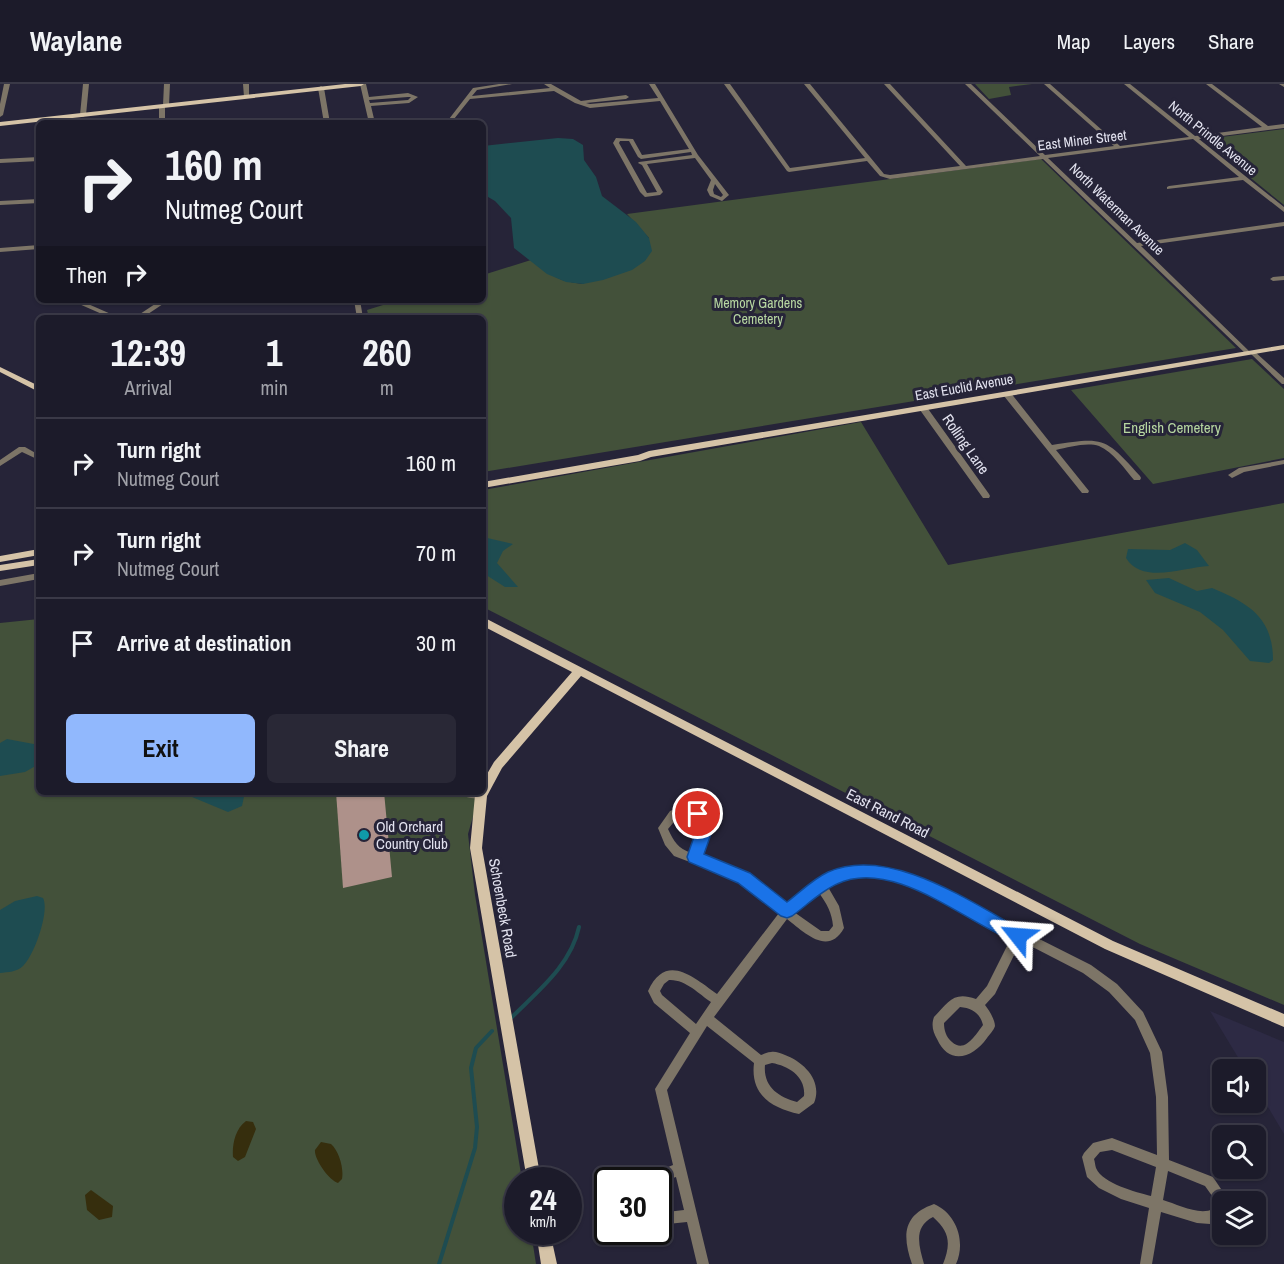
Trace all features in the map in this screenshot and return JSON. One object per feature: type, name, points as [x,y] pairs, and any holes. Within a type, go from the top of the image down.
[{"type":"main road","points":[[37,120],[362,84]]},
{"type":"main road","points":[[0,124],[36,120]]},
{"type":"main road","name":"East Euclid Avenue","points":[[486,484],[640,458],[650,454],[1284,347]]},
{"type":"main road","points":[[0,369],[36,387]]},
{"type":"main road","name":"East Euclid Avenue","points":[[486,478],[641,452],[650,454]]},
{"type":"main road","points":[[0,559],[36,553]]},
{"type":"main road","points":[[0,568],[36,562]]},
{"type":"main road","name":"East Rand Road","points":[[486,623],[1100,940],[1284,1021]]},
{"type":"main road","name":"Schoenbeck Road","points":[[486,786],[498,765],[578,672]]},
{"type":"main road","name":"Schoenbeck Road","points":[[481,795],[476,848],[532,1167]]},
{"type":"main road","points":[[545,1245],[549,1264]]},
{"type":"street","points":[[0,115],[7,84]]},
{"type":"street","points":[[83,115],[86,84]]},
{"type":"street","points":[[162,120],[167,84]]},
{"type":"street","points":[[246,84],[247,97]]},
{"type":"street","points":[[362,84],[371,120]]},
{"type":"street","points":[[451,120],[475,89],[509,84]]},
{"type":"street","points":[[547,84],[578,102],[596,107],[660,96]]},
{"type":"street","points":[[652,84],[713,182]]},
{"type":"street","points":[[728,84],[789,170],[869,159]]},
{"type":"street","points":[[807,84],[869,159]]},
{"type":"street","points":[[887,84],[964,167]]},
{"type":"street","name":"North Waterman Avenue","points":[[968,84],[1250,353],[1284,382]]},
{"type":"street","points":[[1047,84],[1119,148]]},
{"type":"street","name":"North Prindle Avenue","points":[[1127,84],[1284,210]]},
{"type":"street","points":[[1209,84],[1268,129]]},
{"type":"street","points":[[323,87],[327,120]]},
{"type":"street","points":[[467,98],[555,89]]},
{"type":"street","points":[[408,95],[415,97],[409,100],[367,102],[408,95]]},
{"type":"street","points":[[425,120],[442,118],[447,120]]},
{"type":"street","name":"East Miner Street","points":[[869,159],[882,175],[891,177],[1284,126]]},
{"type":"street","points":[[622,138],[631,140],[660,192],[658,194],[645,195],[628,162],[616,143],[622,138]]},
{"type":"street","points":[[643,160],[692,150]]},
{"type":"street","points":[[628,162],[696,156]]},
{"type":"street","points":[[0,161],[36,159]]},
{"type":"street","points":[[1169,188],[1243,178]]},
{"type":"street","points":[[0,203],[36,201]]},
{"type":"street","points":[[1137,245],[1284,224]]},
{"type":"street","points":[[0,250],[36,247]]},
{"type":"street","points":[[1274,279],[1284,278]]},
{"type":"street","points":[[80,303],[110,315]]},
{"type":"street","points":[[142,315],[161,303]]},
{"type":"street","points":[[1007,393],[1085,491]]},
{"type":"street","name":"Rolling Lane","points":[[923,408],[986,496]]},
{"type":"street","points":[[1051,448],[1092,441],[1104,443],[1137,478]]},
{"type":"street","points":[[0,464],[22,449],[36,456]]},
{"type":"street","points":[[1232,475],[1242,470],[1284,462]]},
{"type":"street","points":[[0,583],[36,577]]},
{"type":"street","points":[[695,857],[704,831],[698,814],[685,809],[674,814],[663,828],[669,842],[678,853],[695,857],[744,878],[819,936],[831,936],[839,928],[837,913],[832,900],[820,886]]},
{"type":"street","points":[[703,1264],[661,1089],[718,1001],[787,911],[831,878],[858,871],[892,874],[928,888],[1018,936],[1087,969],[1113,988],[1139,1016],[1156,1052],[1162,1097],[1162,1164],[1146,1264]]},
{"type":"street","points":[[978,1005],[991,990],[1018,936]]},
{"type":"street","points":[[697,1032],[657,999],[654,991],[659,980],[666,974],[677,974],[718,1001]]},
{"type":"street","points":[[958,1000],[978,1005],[987,1017],[988,1026],[973,1047],[964,1051],[952,1050],[943,1043],[937,1031],[938,1021],[958,1000]]},
{"type":"street","points":[[706,1018],[760,1061]]},
{"type":"street","points":[[772,1057],[784,1058],[807,1076],[813,1088],[810,1099],[799,1108],[784,1106],[760,1086],[757,1075],[760,1061],[772,1057]]},
{"type":"street","points":[[1112,1144],[1209,1181],[1221,1198],[1219,1213],[1210,1218],[1197,1217],[1156,1203],[1121,1193],[1103,1184],[1091,1173],[1088,1157],[1097,1147],[1112,1144]]},
{"type":"street","points":[[672,1172],[680,1169]]},
{"type":"street","points":[[918,1264],[912,1236],[915,1221],[923,1213],[934,1210],[945,1217],[954,1236],[955,1256],[949,1264]]},
{"type":"street","points":[[672,1217],[691,1215]]},
{"type":"shaded area","points":[[558,138],[573,139],[583,145],[584,160],[596,177],[602,196],[636,222],[649,238],[652,251],[645,261],[632,270],[603,280],[583,284],[566,282],[547,274],[514,248],[511,218],[495,201],[486,196],[486,146]]},
{"type":"shaded area","points":[[486,538],[513,544],[503,551],[497,563],[518,587],[505,587],[486,575]]},
{"type":"shaded area","points":[[1185,543],[1197,550],[1209,566],[1153,573],[1133,566],[1126,558],[1128,549],[1170,550]]},
{"type":"shaded area","points":[[1169,578],[1197,591],[1212,588],[1247,606],[1263,622],[1269,633],[1273,660],[1269,663],[1250,661],[1223,630],[1200,612],[1155,593],[1146,580]]},
{"type":"shaded area","points":[[7,739],[36,744],[36,766],[25,772],[0,776],[0,743]]},
{"type":"shaded area","points":[[187,795],[244,795],[242,806],[228,812]]},
{"type":"shaded area","points":[[37,896],[43,898],[45,904],[43,923],[32,953],[21,968],[0,973],[0,910],[15,901]]},
{"type":"shaded area","points":[[1210,1011],[1284,1042],[1284,1134],[1266,1104],[1266,1059],[1239,1059]]},
{"type":"green space","points":[[975,84],[1032,84],[1009,87],[1011,95],[989,99]]},
{"type":"green space","points":[[1284,129],[1284,205],[1204,140],[1206,139]]},
{"type":"green space","name":"Memory Gardens Cemetery","points":[[1041,159],[1236,348],[486,472],[486,315],[368,315],[367,310],[389,303],[486,303],[486,274],[531,260],[559,279],[583,284],[649,238],[627,214]]},
{"type":"green space","name":"English Cemetery","points":[[1252,359],[1284,389],[1284,458],[1153,484],[1071,390]]},
{"type":"green space","points":[[861,422],[948,565],[1284,503],[1284,1005],[1140,944],[486,609],[486,489]]},
{"type":"green space","name":"Old Orchard Country Club","points":[[36,619],[36,795],[479,795],[468,834],[475,895],[520,1167],[504,1167],[504,1245],[533,1245],[536,1264],[0,1264],[0,623]]},
{"type":"sand","points":[[246,1121],[253,1122],[256,1129],[245,1157],[238,1161],[233,1157],[234,1142],[239,1128]]},
{"type":"sand","points":[[321,1142],[331,1144],[339,1155],[342,1179],[338,1183],[319,1164],[315,1150]]},
{"type":"sand","points":[[91,1190],[113,1206],[112,1217],[99,1220],[87,1210],[85,1195]]},
{"type":"building","name":"Old Orchard Country Club","points":[[336,795],[384,795],[392,877],[343,888]]},
{"type":"waterway","points":[[512,1017],[543,987],[561,965],[575,941],[579,927]]},
{"type":"waterway","points":[[439,1264],[475,1148],[477,1127],[471,1068],[476,1048],[492,1031]]},
{"type":"place","name":"Old Orchard Country Club","points":[[364,835]]},
{"type":"route","points":[[698,814],[704,831],[695,857],[744,878],[787,911],[831,878],[858,871],[892,874],[928,888],[1018,936]]}]
